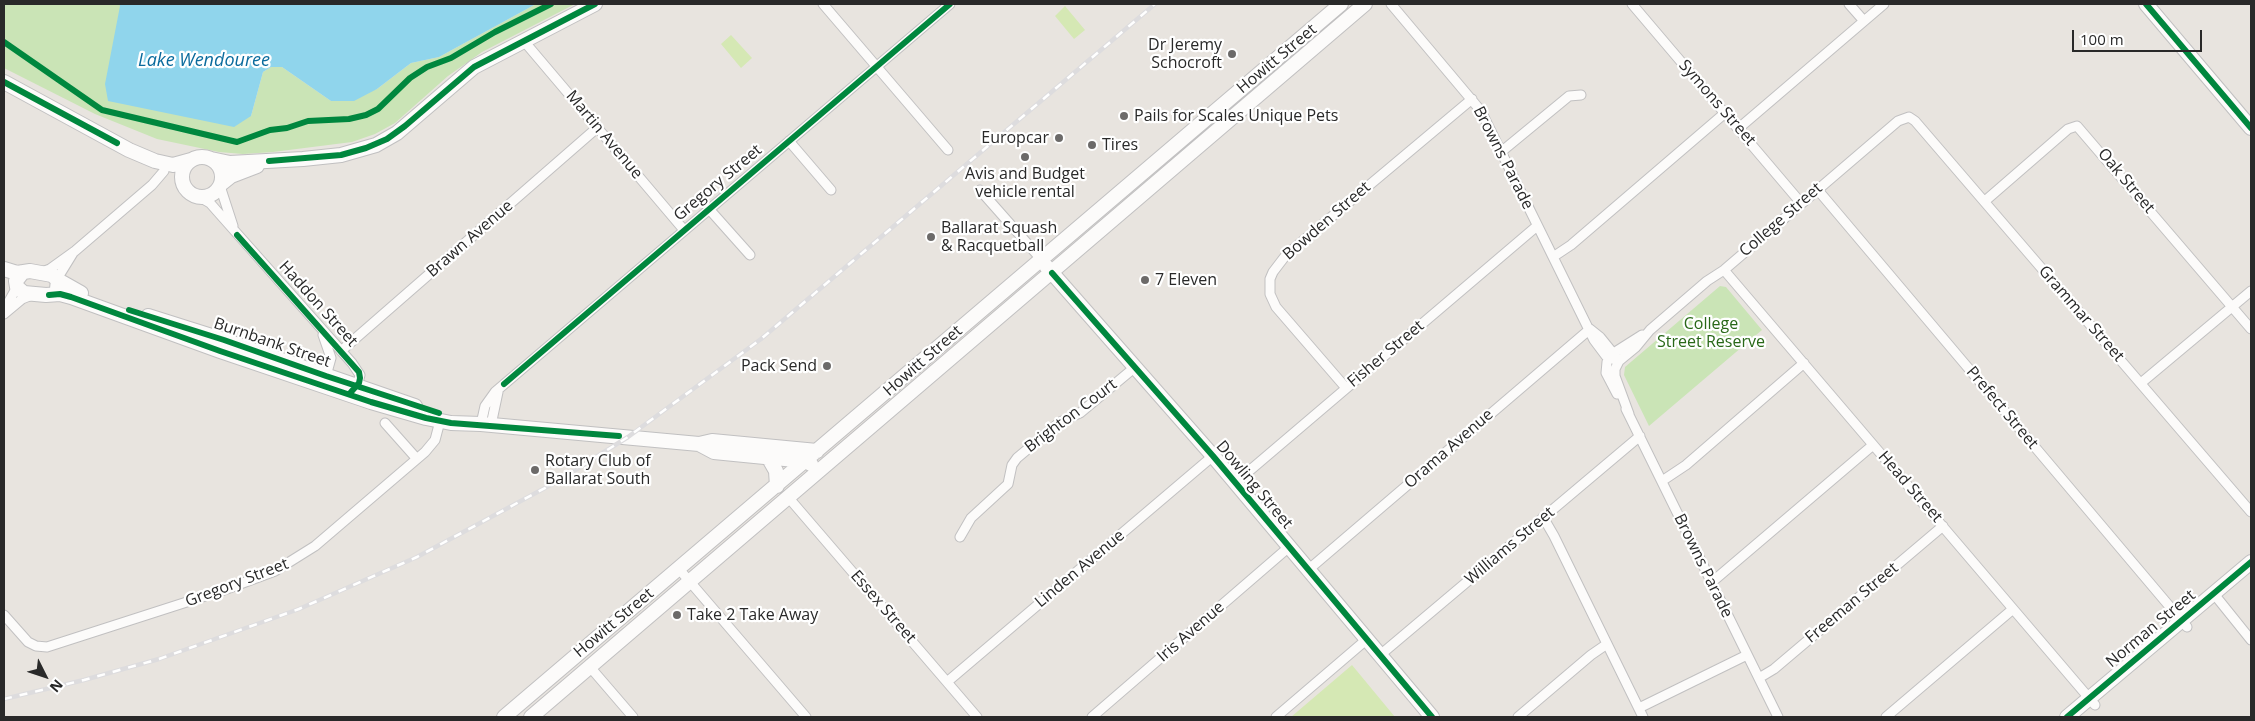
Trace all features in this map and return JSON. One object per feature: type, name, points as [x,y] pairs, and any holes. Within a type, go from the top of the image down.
[{"type":"main road","points":[[4,82],[130,150],[164,164],[180,164],[204,157],[230,164],[341,154],[376,145],[397,133],[474,67],[595,4]]},
{"type":"main road","name":"Howitt Street","points":[[817,451],[1341,4]]},
{"type":"main road","name":"Howitt Street","points":[[531,717],[1365,4]]},
{"type":"main road","points":[[2146,4],[2251,128]]},
{"type":"main road","points":[[130,150],[148,164],[173,175],[198,196],[210,195],[231,176],[269,161]]},
{"type":"main road","points":[[211,159],[219,167],[222,178],[220,185]]},
{"type":"main road","points":[[185,186],[183,172],[191,160]]},
{"type":"main road","name":"Dowling Street","points":[[1041,259],[1235,482],[1432,717]]},
{"type":"main road","points":[[4,269],[13,272],[40,272]]},
{"type":"main road","points":[[17,287],[17,277],[23,272]]},
{"type":"main road","name":"Burnbank Street","points":[[40,272],[52,275],[57,280],[93,298],[224,340],[324,381]]},
{"type":"main road","points":[[4,278],[17,287]]},
{"type":"main road","points":[[43,295],[58,288],[57,280]]},
{"type":"main road","name":"Burnbank Street","points":[[17,287],[24,292],[43,295],[60,294],[71,297],[440,421],[699,444],[712,441],[802,455],[820,468]]},
{"type":"main road","points":[[896,385],[905,396]]},
{"type":"main road","name":"Burnbank Street","points":[[353,391],[486,424]]},
{"type":"main road","name":"Burnbank Street","points":[[699,444],[714,452],[768,457],[802,455],[817,451]]},
{"type":"main road","points":[[817,451],[820,468]]},
{"type":"main road","name":"Howitt Street","points":[[504,717],[777,486],[802,455]]},
{"type":"main road","points":[[768,457],[776,471],[777,486]]},
{"type":"main road","name":"Norman Street","points":[[2216,597],[2251,562]]},
{"type":"main road","name":"Norman Street","points":[[2067,717],[2093,702],[2216,597],[2251,572]]},
{"type":"main road","name":"Norman Street","points":[[2081,717],[2093,702]]},
{"type":"street","points":[[823,4],[948,150]]},
{"type":"street","name":"Gregory Street","points":[[486,424],[486,403],[504,384],[950,4]]},
{"type":"street","name":"Browns Parade","points":[[1392,4],[1483,114],[1537,226],[1590,329],[1600,337],[1614,357],[1606,364],[1607,376],[1629,414],[1778,717]]},
{"type":"street","name":"Symons Street","points":[[1632,4],[1802,203]]},
{"type":"street","points":[[1849,4],[1864,21]]},
{"type":"street","points":[[1739,128],[1884,4]]},
{"type":"street","name":"Martin Avenue","points":[[523,40],[684,230]]},
{"type":"street","points":[[1501,152],[1569,96],[1581,94]]},
{"type":"street","name":"Bowden Street","points":[[1346,388],[1276,307],[1270,294],[1270,279],[1273,272],[1286,255],[1472,99]]},
{"type":"street","points":[[1553,257],[1571,245],[1725,113]]},
{"type":"street","name":"College Street","points":[[1614,357],[1636,347],[1654,326],[1707,281],[1724,270],[1898,121],[1909,117]]},
{"type":"street","name":"Grammar Street","points":[[1909,117],[1915,121],[1985,201],[2251,512]]},
{"type":"street","name":"Oak Street","points":[[1985,201],[2077,123],[2251,329]]},
{"type":"street","name":"Brawn Avenue","points":[[341,351],[598,127]]},
{"type":"street","points":[[789,141],[831,190]]},
{"type":"street","points":[[40,272],[50,269],[75,251],[152,185],[164,171]]},
{"type":"street","name":"Haddon Street","points":[[220,185],[227,211],[237,235]]},
{"type":"street","name":"Prefect Street","points":[[1817,189],[2184,624]]},
{"type":"street","name":"Dowling Street","points":[[980,190],[1041,259]]},
{"type":"street","name":"Haddon Street","points":[[198,196],[210,203],[360,374],[353,391]]},
{"type":"street","points":[[709,209],[750,255]]},
{"type":"street","name":"Fisher Street","points":[[1235,482],[1537,226]]},
{"type":"street","points":[[57,280],[75,251]]},
{"type":"street","name":"Head Street","points":[[1724,270],[2093,702]]},
{"type":"street","points":[[4,312],[17,287]]},
{"type":"street","points":[[2141,383],[2251,291]]},
{"type":"street","points":[[4,312],[22,299],[43,295]]},
{"type":"street","name":"Haddon Street","points":[[319,328],[331,358],[324,381]]},
{"type":"street","name":"Orama Avenue","points":[[1308,570],[1590,329]]},
{"type":"street","points":[[1662,481],[1686,465],[1804,363]]},
{"type":"street","name":"Brighton Court","points":[[960,537],[971,518],[1008,484],[1012,467],[1017,458],[1062,420],[1080,413],[1134,368]]},
{"type":"street","name":"Gregory Street","points":[[4,615],[26,640],[40,647],[54,645],[224,590],[280,568],[315,546],[417,459],[435,440],[440,421]]},
{"type":"street","points":[[385,423],[417,459]]},
{"type":"street","name":"Williams Street","points":[[1379,656],[1640,436]]},
{"type":"street","points":[[1712,582],[1873,445]]},
{"type":"street","name":"Linden Avenue","points":[[947,682],[1212,456]]},
{"type":"street","name":"Essex Street","points":[[788,496],[977,717]]},
{"type":"street","points":[[1543,517],[1644,717]]},
{"type":"street","name":"Freeman Street","points":[[1759,678],[1774,669],[1943,526]]},
{"type":"street","name":"Iris Avenue","points":[[1092,717],[1289,547]]},
{"type":"street","points":[[679,569],[806,717]]},
{"type":"street","points":[[2216,597],[2251,640]]},
{"type":"street","points":[[1886,717],[2013,609]]},
{"type":"street","points":[[1276,717],[1366,640]]},
{"type":"street","points":[[1518,717],[1591,655],[1608,644]]},
{"type":"street","points":[[1639,708],[1747,655]]},
{"type":"street","points":[[590,667],[633,717]]},
{"type":"green space","points":[[4,4],[119,4],[251,116],[263,72],[271,67],[282,67],[331,101],[377,89],[411,63],[439,57],[536,4],[575,4],[482,52],[448,76],[395,123],[375,134],[352,142],[243,154],[219,152],[157,139],[95,114],[4,68]]},
{"type":"green space","points":[[1065,6],[1085,30],[1074,39],[1055,16]]},
{"type":"green space","points":[[731,35],[752,58],[741,68],[721,44]]},
{"type":"green space","name":"College Street Reserve","points":[[1720,286],[1726,287],[1762,330],[1649,426],[1624,375],[1625,367]]},
{"type":"green space","points":[[1352,665],[1395,717],[1291,717]]},
{"type":"water","name":"Lake Wendouree","points":[[119,4],[536,4],[439,57],[411,63],[377,89],[354,101],[331,101],[282,67],[271,67],[263,72],[251,116],[234,127],[108,101],[105,84]]},
{"type":"railway","points":[[4,699],[84,680],[159,659],[299,609],[417,557],[556,482],[628,437],[761,339],[1155,4]]},
{"type":"cycle path","points":[[4,42],[102,110],[237,142],[270,130],[287,128],[308,121],[349,119],[366,115],[378,109],[410,78],[427,67],[451,58],[495,32],[551,4]]},
{"type":"cycle path","points":[[269,161],[341,155],[366,148],[387,139],[474,67],[595,4]]},
{"type":"cycle path","points":[[504,384],[950,4]]},
{"type":"cycle path","points":[[2146,4],[2251,128]]},
{"type":"cycle path","points":[[4,82],[117,143]]},
{"type":"cycle path","points":[[237,235],[359,372],[359,383],[351,392]]},
{"type":"cycle path","points":[[1052,273],[1213,456],[1432,717]]},
{"type":"cycle path","points":[[49,295],[60,294],[71,297],[220,351],[371,402],[426,418],[451,423],[619,436]]},
{"type":"cycle path","points":[[129,310],[439,413]]},
{"type":"cycle path","points":[[2067,717],[2251,562]]},
{"type":"place","name":"Dr Jeremy Schocroft","points":[[1232,54]]},
{"type":"place","name":"Pails for Scales Unique Pets","points":[[1124,116]]},
{"type":"place","name":"Europcar","points":[[1059,138]]},
{"type":"place","name":"Tires","points":[[1092,145]]},
{"type":"place","name":"Avis and Budget vehicle rental","points":[[1025,157]]},
{"type":"place","name":"Ballarat Squash & Racquetball","points":[[931,237]]},
{"type":"place","name":"7 Eleven","points":[[1145,280]]},
{"type":"place","name":"Pack Send","points":[[827,366]]},
{"type":"place","name":"Rotary Club of Ballarat South","points":[[535,470]]},
{"type":"place","name":"Take 2 Take Away","points":[[677,615]]}]
